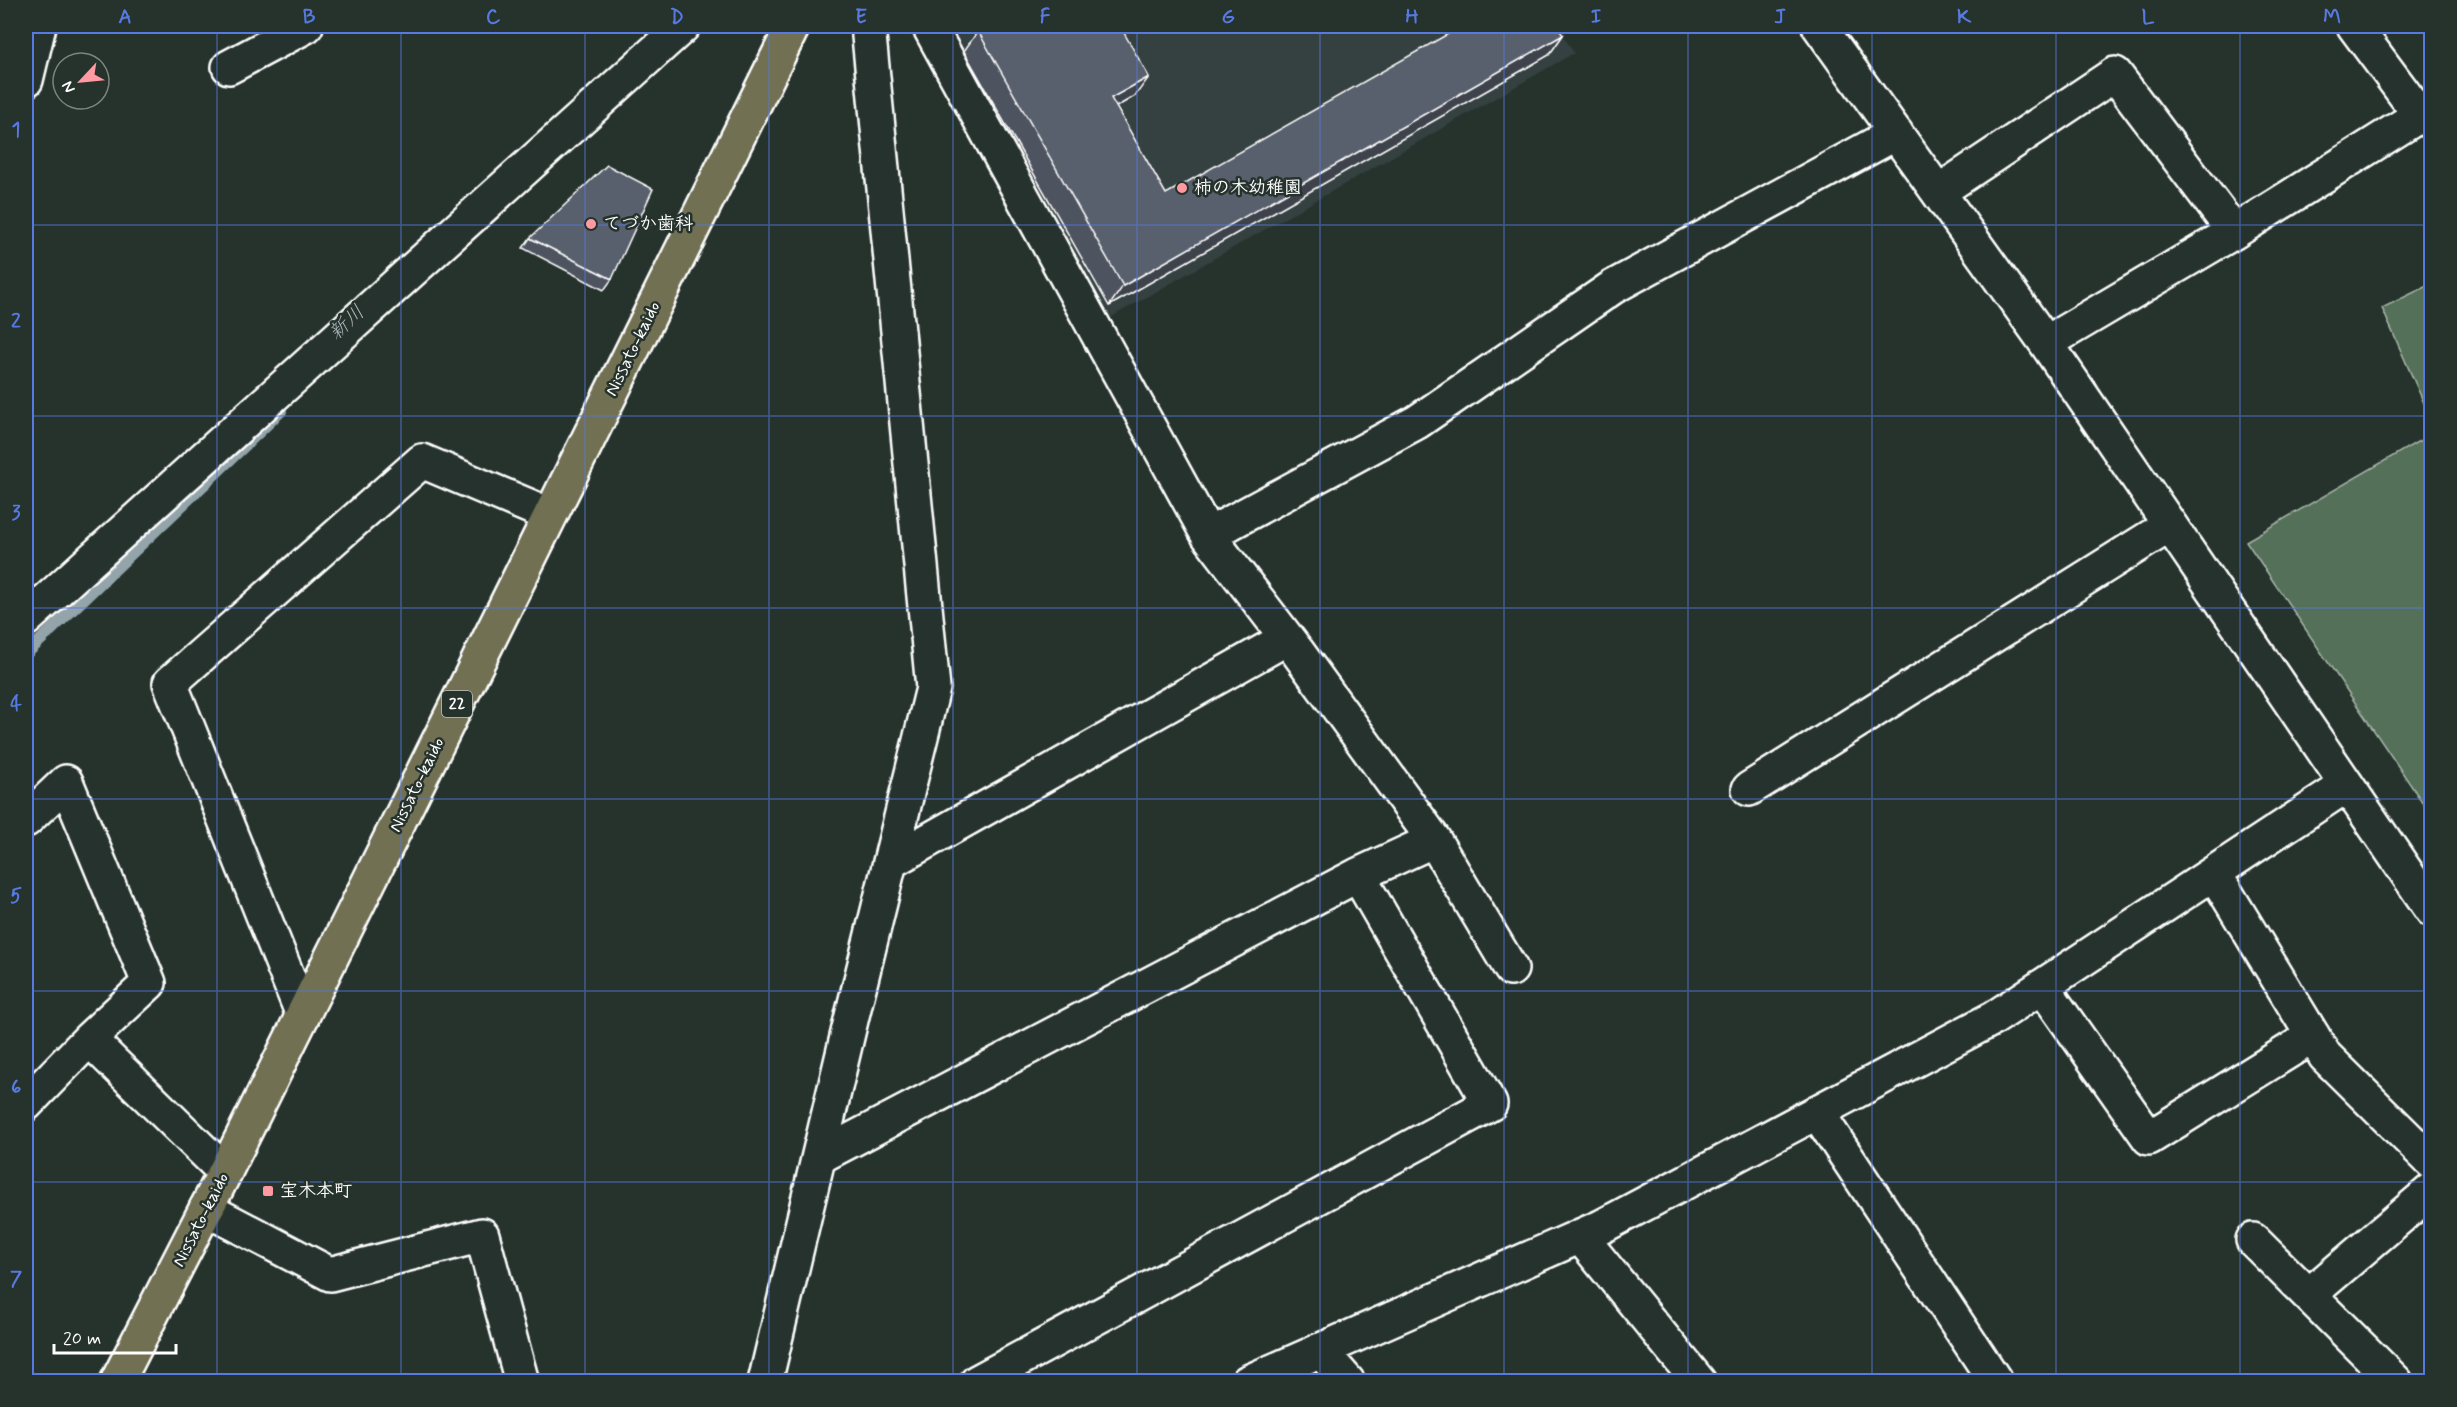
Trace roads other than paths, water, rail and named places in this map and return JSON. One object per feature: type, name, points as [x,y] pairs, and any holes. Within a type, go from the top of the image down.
[{"type":"main road","name":"Nissato-kaido","points":[[117,1382],[225,1172],[793,26]]},
{"type":"street","points":[[26,80],[39,26]]},
{"type":"street","points":[[229,67],[306,26]]},
{"type":"street","points":[[765,1382],[933,688],[868,26]]},
{"type":"street","points":[[929,26],[1208,535],[1287,638],[1434,840],[1511,969]]},
{"type":"street","points":[[1819,26],[2046,343],[2432,910]]},
{"type":"street","points":[[2046,343],[2234,232],[2420,115],[2354,26]]},
{"type":"street","points":[[26,619],[671,30]]},
{"type":"street","points":[[1938,192],[2115,74],[2234,232]]},
{"type":"street","points":[[1208,535],[1417,422],[1613,287],[1896,134]]},
{"type":"street","points":[[303,1015],[170,683],[423,461],[550,515]]},
{"type":"street","points":[[1749,789],[2170,525]]},
{"type":"street","points":[[890,862],[1287,638]]},
{"type":"street","points":[[26,820],[66,782],[149,983],[89,1039],[26,1104]]},
{"type":"street","points":[[1248,1382],[1580,1236],[1994,1018],[2347,785]]},
{"type":"street","points":[[819,1157],[1358,875],[1434,840]]},
{"type":"street","points":[[2214,873],[2325,1056],[2432,1162]]},
{"type":"street","points":[[976,1382],[1490,1104],[1358,875]]},
{"type":"street","points":[[2042,986],[2149,1138],[2313,1036]]},
{"type":"street","points":[[89,1039],[225,1172]]},
{"type":"street","points":[[1817,1112],[1996,1382]]},
{"type":"street","points":[[2309,1295],[2432,1190]]},
{"type":"street","points":[[206,1209],[330,1274],[482,1235],[522,1382]]},
{"type":"street","points":[[1580,1236],[1699,1382]]},
{"type":"street","points":[[2253,1240],[2396,1382]]},
{"type":"street","points":[[1320,1350],[1348,1382]]},
{"type":"waterway","name":"新川","points":[[26,654],[281,411]]},
{"type":"place","name":"柿の木幼稚園","points":[[1182,188]]},
{"type":"place","name":"てづか歯科","points":[[591,224]]},
{"type":"place","name":"宝木本町","points":[[268,1191]]}]
